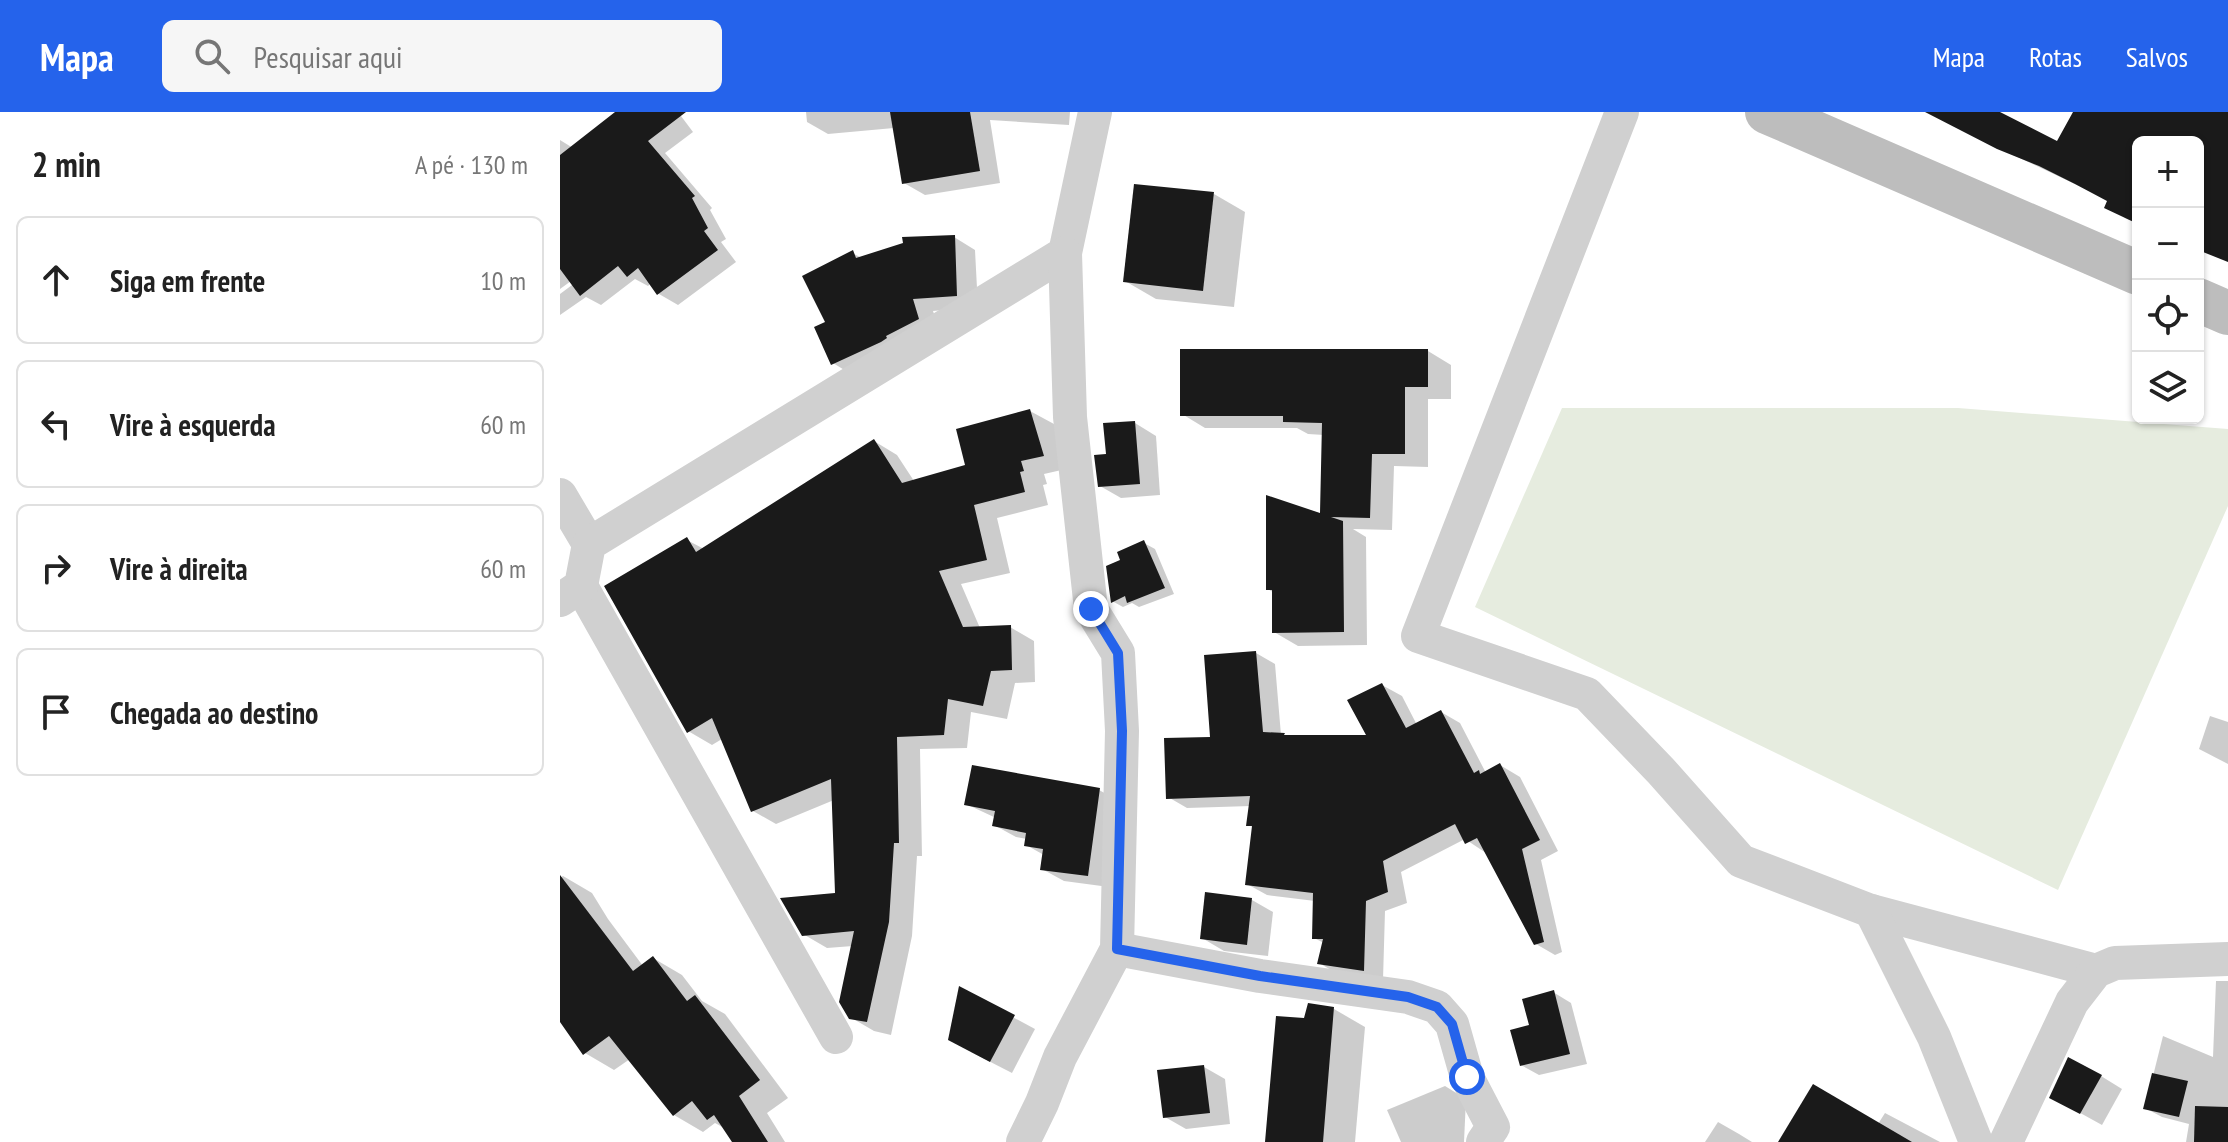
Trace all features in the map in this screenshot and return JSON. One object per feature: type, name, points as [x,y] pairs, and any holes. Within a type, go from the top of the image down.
[{"type":"street","points":[[1023,1142],[1060,1057],[1117,949],[1122,731],[1118,653],[1091,609],[1070,417],[1065,253],[1095,112]]},
{"type":"street","points":[[1622,112],[1418,636],[1587,694],[1741,861],[1871,911],[2096,971]]},
{"type":"street","points":[[1767,112],[2132,270]]},
{"type":"street","points":[[836,1037],[570,593],[589,544],[1065,253]]},
{"type":"street","points":[[2204,303],[2228,313]]},
{"type":"street","points":[[560,495],[589,544]]},
{"type":"street","points":[[1871,911],[1934,1037],[1976,1142]]},
{"type":"street","points":[[1117,949],[1260,976],[1408,997],[1437,1007],[1452,1024],[1467,1077],[1493,1127],[1483,1142]]},
{"type":"street","points":[[2006,1142],[2072,1002],[2096,971],[2115,963],[2228,959]]},
{"type":"shaded area","points":[[1562,408],[1958,408],[2132,422],[2132,424],[2228,429],[2228,506],[2058,890],[1475,607]]},
{"type":"building","points":[[615,112],[686,112],[648,141],[695,196],[692,198],[708,228],[704,231],[718,250],[657,295],[638,268],[627,277],[618,266],[580,296],[560,269],[560,155]]},
{"type":"building","points":[[890,112],[970,112],[980,171],[902,184]]},
{"type":"building","points":[[1925,112],[2000,112],[2057,141],[2073,112],[2228,112],[2228,262],[2204,252],[2204,136],[2132,136],[2132,221],[2104,208],[2107,201],[2039,166],[1997,149]]},
{"type":"building","points":[[1134,184],[1214,192],[1203,291],[1123,282]]},
{"type":"building","points":[[955,235],[957,296],[913,299],[919,319],[886,336],[881,342],[831,365],[814,327],[825,322],[802,276],[853,250],[856,258],[903,243],[902,237]]},
{"type":"building","points":[[1180,349],[1428,349],[1428,387],[1405,387],[1405,454],[1372,454],[1370,518],[1331,517],[1343,521],[1344,632],[1272,633],[1272,590],[1266,590],[1266,495],[1320,513],[1322,423],[1283,422],[1283,416],[1180,416]]},
{"type":"building","points":[[1030,409],[1044,456],[1021,461],[1025,492],[974,505],[987,560],[939,571],[963,627],[1011,625],[1012,670],[991,671],[983,706],[948,699],[944,735],[897,737],[899,843],[894,843],[889,922],[867,1022],[849,1019],[839,1002],[854,931],[802,936],[780,898],[835,893],[831,779],[751,812],[712,718],[687,733],[604,586],[687,537],[696,552],[874,439],[902,483],[965,465],[956,429]]},
{"type":"building","points":[[1135,421],[1140,484],[1098,487],[1094,455],[1106,454],[1103,423]]},
{"type":"building","points":[[1144,540],[1165,588],[1127,603],[1125,596],[1111,603],[1106,566],[1120,560],[1117,552]]},
{"type":"building","points":[[1256,651],[1263,732],[1366,735],[1347,700],[1382,683],[1406,728],[1441,710],[1474,773],[1479,770],[1480,774],[1500,763],[1540,840],[1522,849],[1544,942],[1534,945],[1477,838],[1465,844],[1455,824],[1383,861],[1388,892],[1366,901],[1364,971],[1317,964],[1323,939],[1312,939],[1313,893],[1245,885],[1252,826],[1246,826],[1250,796],[1166,799],[1164,738],[1210,737],[1204,655]]},
{"type":"building","points":[[972,765],[1100,788],[1088,876],[1040,870],[1043,849],[1024,846],[1026,833],[992,826],[995,811],[964,805]]},
{"type":"building","points":[[560,875],[633,971],[653,956],[687,1001],[695,995],[760,1080],[739,1096],[768,1142],[732,1142],[714,1115],[707,1120],[692,1101],[673,1116],[609,1036],[583,1055],[560,1022]]},
{"type":"building","points":[[1205,892],[1252,898],[1247,945],[1200,939]]},
{"type":"building","points":[[959,986],[1015,1015],[990,1062],[948,1040]]},
{"type":"building","points":[[1554,990],[1570,1054],[1520,1066],[1510,1030],[1529,1025],[1522,999]]},
{"type":"building","points":[[1308,1003],[1334,1007],[1323,1142],[1265,1142],[1276,1016],[1304,1018]]},
{"type":"building","points":[[2068,1057],[2102,1075],[2080,1114],[2049,1098]]},
{"type":"building","points":[[1204,1065],[1210,1113],[1163,1118],[1157,1070]]},
{"type":"building","points":[[2152,1073],[2188,1081],[2179,1117],[2143,1109]]},
{"type":"building","points":[[1813,1084],[1912,1142],[1778,1142]]},
{"type":"building","points":[[2195,1106],[2228,1107],[2228,1142],[2194,1142]]},
{"type":"route","points":[[1091,609],[1118,653],[1122,731],[1117,949],[1260,976],[1408,997],[1437,1007],[1452,1024],[1467,1077]]}]
